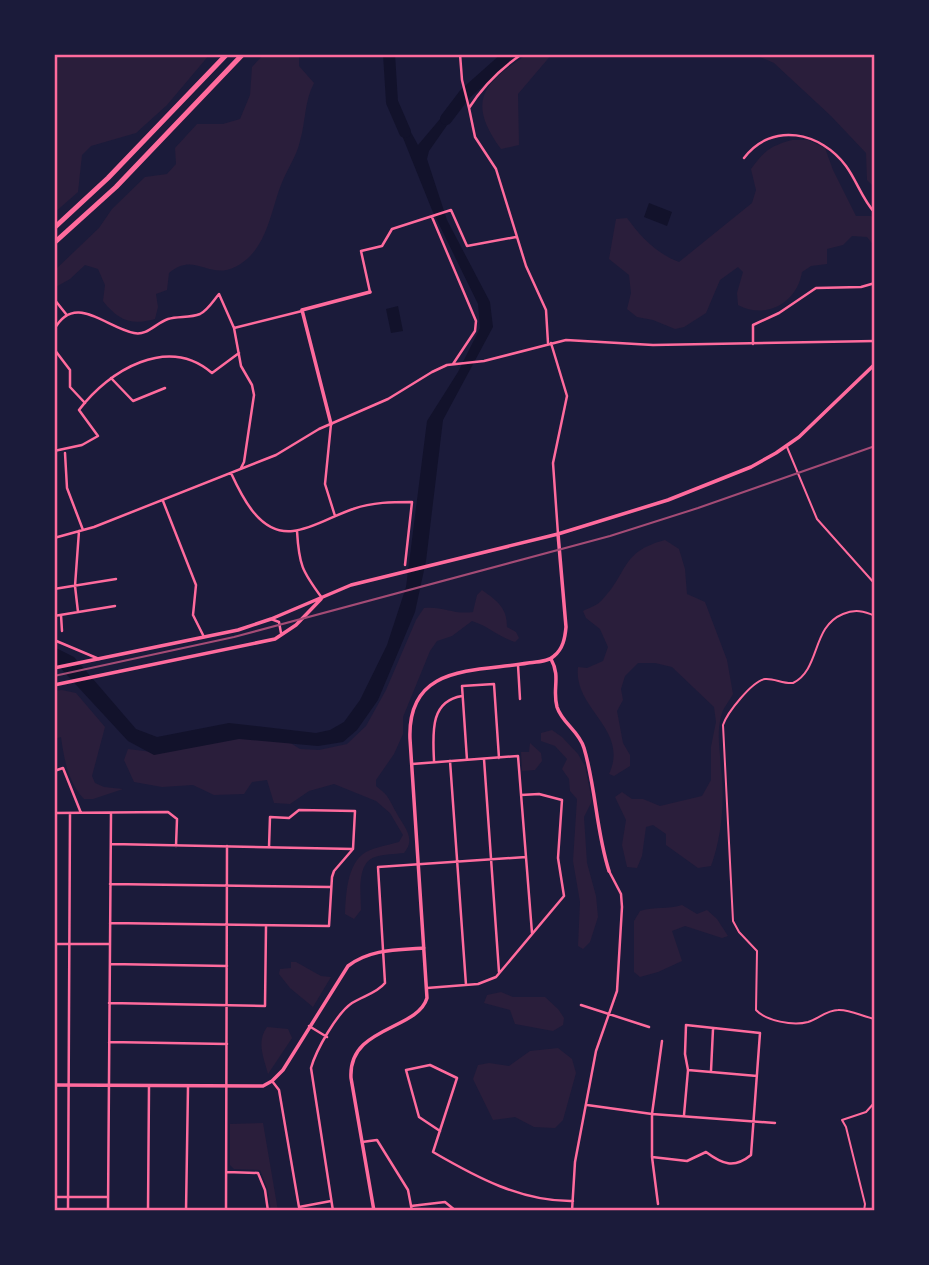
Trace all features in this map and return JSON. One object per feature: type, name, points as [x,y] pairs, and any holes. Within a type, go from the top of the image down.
[{"type":"highway","points":[[54,228],[108,178],[227,54]]},
{"type":"highway","points":[[54,243],[116,187],[243,54]]},
{"type":"street","points":[[373,1211],[351,1079],[354,1058],[367,1041],[421,1009],[425,1004],[427,988],[409,727],[412,713],[421,696],[432,684],[453,673],[551,659],[562,645],[565,633],[553,463],[567,396],[550,343],[546,310],[526,266],[496,169],[475,137],[462,80],[460,54]]},
{"type":"street","points":[[469,108],[488,82],[522,54]]},
{"type":"street","points":[[744,158],[759,143],[778,135],[800,134],[813,139],[844,163],[863,198],[875,213]]},
{"type":"street","points":[[234,328],[370,292],[361,251],[382,246],[391,229],[451,210],[467,246],[517,237]]},
{"type":"street","points":[[432,217],[476,321],[475,331],[454,364]]},
{"type":"street","points":[[753,344],[753,325],[779,313],[808,292],[822,287],[861,287],[875,283]]},
{"type":"street","points":[[66,314],[88,314],[137,334],[146,332],[168,319],[200,313],[219,294],[234,328],[241,366],[252,385],[254,395],[241,468]]},
{"type":"street","points":[[54,299],[66,314]]},
{"type":"street","points":[[302,310],[331,424],[325,484],[335,516]]},
{"type":"street","points":[[54,330],[66,314]]},
{"type":"street","points":[[54,538],[163,501],[276,454],[331,424],[387,399],[439,368],[454,364],[475,363],[550,343],[576,340],[648,345],[875,341]]},
{"type":"street","points":[[54,349],[70,370],[71,390],[85,403]]},
{"type":"street","points":[[54,451],[82,445],[98,436],[79,410],[111,378],[124,369],[165,356],[188,359],[212,373],[240,353]]},
{"type":"street","points":[[54,668],[238,630],[351,585],[558,534],[668,500],[751,467],[787,446],[875,364]]},
{"type":"street","points":[[111,378],[133,401],[165,388]]},
{"type":"street","points":[[65,453],[68,475],[66,488],[81,531],[75,586],[78,612]]},
{"type":"street","points":[[231,472],[240,492],[259,519],[283,531],[297,530],[375,503],[412,502],[405,565]]},
{"type":"street","points":[[163,501],[195,584],[193,615],[204,637]]},
{"type":"street","points":[[297,530],[298,557],[303,573],[322,598]]},
{"type":"street","points":[[54,589],[116,579]]},
{"type":"street","points":[[54,685],[275,639],[296,625],[322,598]]},
{"type":"street","points":[[54,616],[115,606]]},
{"type":"street","points":[[61,615],[62,631]]},
{"type":"street","points":[[271,619],[282,625],[281,634],[275,639]]},
{"type":"street","points":[[54,640],[99,659]]},
{"type":"street","points":[[551,659],[556,669],[557,707],[580,738],[584,749],[595,798],[601,848],[621,894],[622,920],[617,991],[596,1051],[575,1162],[572,1211]]},
{"type":"street","points":[[518,665],[520,699]]},
{"type":"street","points":[[467,760],[462,685],[494,684],[499,758]]},
{"type":"street","points":[[434,762],[432,729],[435,716],[448,701],[463,696]]},
{"type":"street","points":[[412,764],[518,756],[532,935]]},
{"type":"street","points":[[484,759],[499,972]]},
{"type":"street","points":[[450,761],[466,985]]},
{"type":"street","points":[[54,771],[64,768],[81,813]]},
{"type":"street","points":[[427,988],[478,984],[496,976],[564,897],[558,858],[562,800],[539,794],[521,795]]},
{"type":"street","points":[[110,923],[330,926],[330,887],[334,871],[353,849],[355,811],[299,810],[289,818],[270,817],[269,847]]},
{"type":"street","points":[[54,813],[168,812],[177,819],[176,846]]},
{"type":"street","points":[[68,1211],[70,813]]},
{"type":"street","points":[[108,1211],[111,814]]},
{"type":"street","points":[[111,844],[353,849]]},
{"type":"street","points":[[226,1211],[227,846]]},
{"type":"street","points":[[333,1211],[311,1068],[346,1008],[385,983],[378,867],[526,857]]},
{"type":"street","points":[[110,884],[330,887]]},
{"type":"street","points":[[109,1003],[265,1006],[266,926]]},
{"type":"street","points":[[54,944],[110,944]]},
{"type":"street","points":[[54,1085],[258,1087],[272,1081],[283,1070],[348,966],[360,956],[424,948]]},
{"type":"street","points":[[110,964],[227,965]]},
{"type":"street","points":[[581,1005],[649,1027]]},
{"type":"street","points":[[652,1157],[687,1161],[706,1152],[722,1163],[743,1162],[751,1155],[760,1033],[685,1025],[688,1070],[684,1115]]},
{"type":"street","points":[[309,1026],[327,1037]]},
{"type":"street","points":[[711,1072],[713,1029]]},
{"type":"street","points":[[658,1203],[652,1157],[652,1114],[662,1041]]},
{"type":"street","points":[[109,1042],[227,1044]]},
{"type":"street","points":[[440,1131],[419,1117],[406,1070],[430,1065],[457,1078],[440,1131],[433,1152],[477,1177],[512,1190],[547,1200],[573,1200]]},
{"type":"street","points":[[688,1070],[757,1076]]},
{"type":"street","points":[[272,1081],[279,1090],[299,1207],[331,1201]]},
{"type":"street","points":[[148,1211],[149,1086]]},
{"type":"street","points":[[186,1211],[188,1087]]},
{"type":"street","points":[[587,1105],[652,1114],[775,1123]]},
{"type":"street","points":[[362,1142],[377,1140],[408,1190],[412,1211]]},
{"type":"street","points":[[227,1172],[258,1173],[265,1190],[268,1211]]},
{"type":"street","points":[[54,1197],[108,1197]]},
{"type":"street","points":[[411,1206],[444,1202],[456,1211]]},
{"type":"lane","points":[[787,446],[817,519],[875,584]]},
{"type":"lane","points":[[875,616],[863,610],[836,618],[821,633],[806,674],[793,683],[768,679],[754,684],[727,716],[723,725],[733,921],[738,933],[757,951],[756,1010],[762,1016],[792,1023],[804,1023],[839,1009],[875,1019]]},
{"type":"lane","points":[[864,1211],[865,1204],[842,1120],[866,1112],[875,1102]]},
{"type":"shaded area","points":[[54,54],[210,54],[167,105],[136,133],[91,146],[82,155],[78,192],[54,213]]},
{"type":"shaded area","points":[[264,54],[301,54],[299,66],[314,83],[308,97],[297,151],[283,180],[265,232],[247,259],[224,270],[188,264],[179,266],[169,273],[167,290],[156,294],[158,307],[155,319],[146,321],[126,320],[109,308],[103,301],[105,285],[98,269],[85,265],[70,279],[54,288],[54,271],[99,228],[112,209],[145,177],[167,174],[176,164],[175,148],[197,124],[223,124],[240,119],[250,95],[252,67]]},
{"type":"shaded area","points":[[528,54],[552,54],[518,94],[519,145],[501,149],[484,118],[484,94],[500,74]]},
{"type":"shaded area","points":[[753,54],[875,54],[875,188],[867,180],[866,153],[774,63]]},
{"type":"shaded area","points":[[451,106],[457,111],[429,151],[427,159],[447,220],[490,302],[493,327],[443,420],[426,561],[415,612],[378,700],[357,730],[343,742],[318,746],[239,739],[154,755],[128,741],[54,661],[54,647],[74,657],[136,729],[157,737],[229,723],[316,733],[330,730],[344,722],[360,700],[387,645],[406,587],[427,421],[458,372],[480,328],[478,304],[432,210],[397,123],[398,119],[407,125],[418,145]]},
{"type":"shaded area","points":[[792,140],[808,140],[825,148],[856,216],[871,216],[875,220],[875,247],[867,237],[852,236],[843,245],[827,249],[827,264],[811,266],[802,272],[799,283],[787,300],[769,309],[759,311],[738,305],[737,293],[743,272],[738,267],[720,280],[706,313],[684,327],[675,329],[637,317],[627,309],[631,293],[629,275],[609,259],[616,219],[627,218],[650,244],[679,262],[752,203],[756,190],[751,169],[768,150]]},
{"type":"shaded area","points":[[649,203],[672,212],[667,226],[644,217]]},
{"type":"shaded area","points":[[398,306],[403,331],[391,333],[386,309]]},
{"type":"shaded area","points":[[665,540],[679,549],[685,569],[687,594],[705,602],[727,660],[733,694],[723,711],[719,727],[723,793],[718,843],[711,866],[698,868],[666,845],[666,834],[653,825],[646,827],[642,856],[637,868],[627,867],[622,845],[626,820],[615,797],[622,792],[632,799],[643,799],[660,806],[702,796],[711,780],[711,747],[716,722],[714,707],[672,667],[638,663],[625,676],[621,689],[623,700],[617,711],[623,743],[630,755],[630,766],[614,776],[609,774],[613,758],[612,744],[579,682],[578,667],[587,668],[603,661],[608,647],[600,629],[586,618],[583,611],[602,600],[632,557],[640,550]]},
{"type":"shaded area","points":[[482,590],[500,605],[507,627],[516,632],[519,638],[515,642],[472,621],[452,636],[437,641],[430,651],[403,717],[403,734],[394,754],[376,780],[376,786],[388,798],[405,827],[409,837],[408,848],[404,853],[369,860],[362,872],[361,910],[354,919],[345,914],[349,880],[355,864],[366,852],[399,842],[403,835],[390,813],[376,801],[334,784],[309,791],[290,804],[274,803],[267,780],[252,782],[244,794],[214,795],[193,785],[162,787],[134,782],[124,760],[128,749],[152,752],[273,732],[300,749],[319,750],[347,744],[366,726],[424,608],[473,612],[477,595]]},
{"type":"shaded area","points":[[54,691],[76,693],[105,727],[92,776],[95,783],[123,789],[93,799],[84,799],[74,785],[65,762],[61,737],[54,739]]},
{"type":"shaded area","points":[[552,730],[578,754],[585,766],[592,801],[584,817],[587,863],[596,896],[598,917],[590,942],[583,949],[578,946],[580,902],[573,861],[577,799],[570,791],[569,779],[562,769],[567,759],[555,746],[541,741],[541,733]]},
{"type":"shaded area","points":[[530,743],[541,753],[542,761],[535,770],[522,771],[521,752],[529,752]]},
{"type":"shaded area","points":[[682,905],[697,914],[707,910],[717,919],[728,936],[722,938],[685,926],[672,931],[682,961],[640,977],[634,972],[634,921],[640,911]]},
{"type":"shaded area","points":[[291,962],[296,962],[321,976],[331,977],[313,1007],[290,988],[279,974],[280,969],[291,968]]},
{"type":"shaded area","points":[[501,992],[513,997],[545,997],[564,1018],[563,1025],[553,1031],[515,1024],[510,1010],[484,1003],[487,995]]},
{"type":"shaded area","points":[[267,1027],[288,1029],[292,1038],[268,1074],[261,1044]]},
{"type":"shaded area","points":[[558,1048],[572,1059],[576,1073],[563,1120],[555,1128],[534,1127],[515,1117],[493,1120],[473,1079],[478,1065],[489,1063],[509,1066],[530,1051]]},
{"type":"shaded area","points":[[263,1123],[278,1211],[271,1211],[268,1190],[260,1170],[234,1169],[230,1165],[230,1124]]},
{"type":"waterway","points":[[389,54],[392,102],[405,132]]},
{"type":"waterway","points":[[446,119],[465,94],[510,54]]},
{"type":"railway","points":[[54,676],[234,637],[610,536],[875,446]]}]
